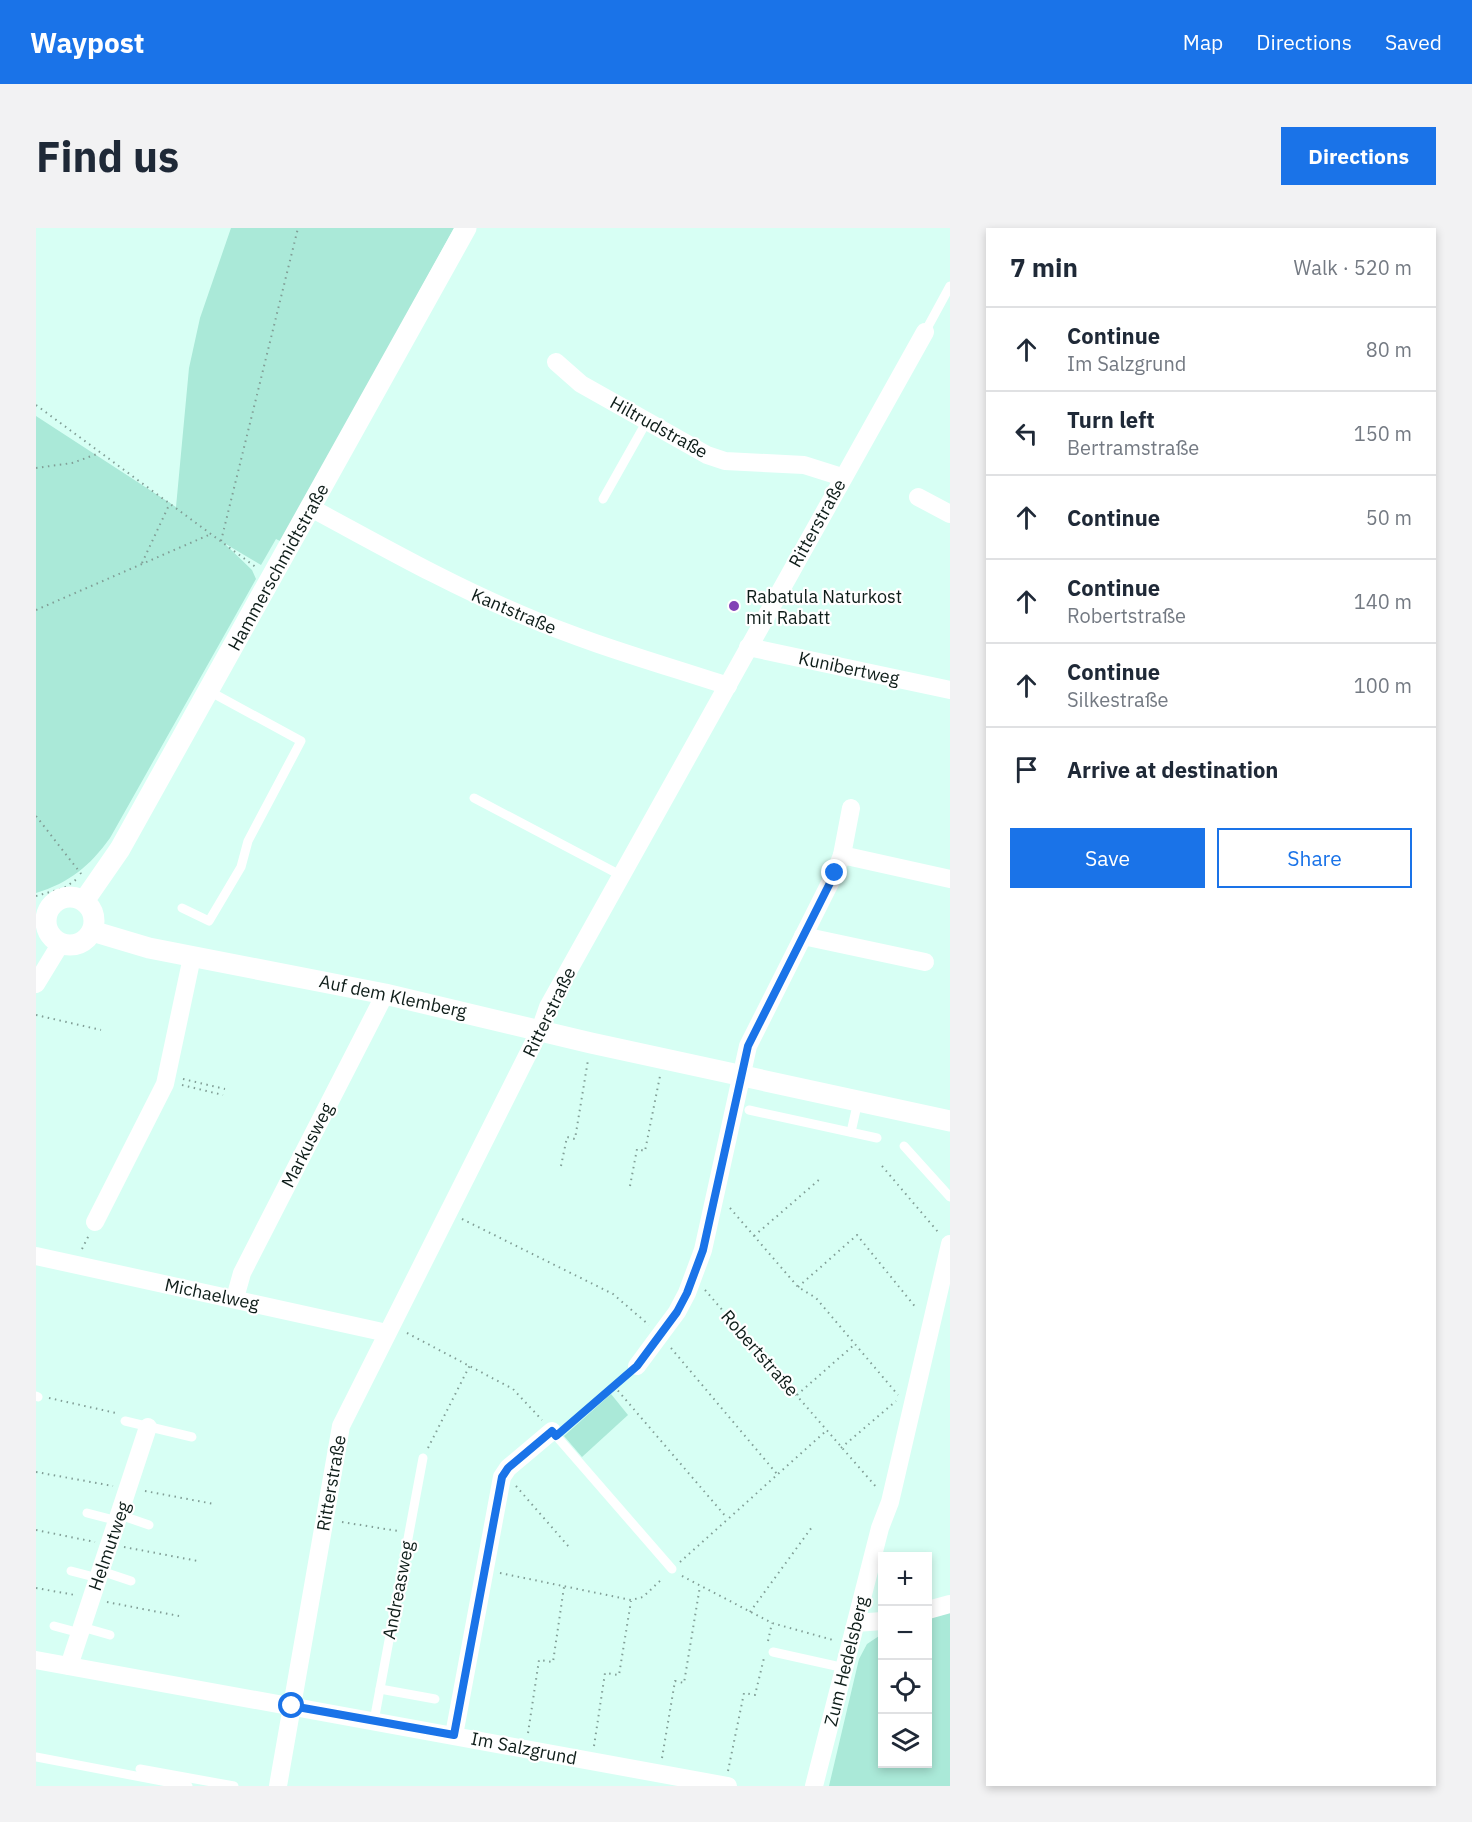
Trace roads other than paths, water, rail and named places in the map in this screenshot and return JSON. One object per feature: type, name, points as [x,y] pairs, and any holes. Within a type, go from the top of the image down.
[{"type":"street","name":"Hammerschmidtstraße","points":[[87,888],[120,849],[466,228]]},
{"type":"street","name":"Ritterstraße","points":[[278,1786],[341,1426],[540,1030],[548,1007],[842,477],[925,333]]},
{"type":"street","name":"Hiltrudstraße","points":[[556,362],[581,384],[707,455],[725,461],[804,465],[842,477]]},
{"type":"street","points":[[918,497],[950,514]]},
{"type":"street","name":"Kantstraße","points":[[311,508],[439,578],[522,615],[577,637],[728,686]]},
{"type":"street","name":"Kunibertweg","points":[[748,647],[950,690]]},
{"type":"street","points":[[637,1366],[677,1312],[694,1277],[716,1192],[748,1046],[842,855],[851,808]]},
{"type":"street","points":[[842,855],[950,879]]},
{"type":"street","points":[[87,888],[94,915],[92,931],[88,938],[75,945],[61,943],[47,931],[41,915],[62,898],[75,897],[87,888]]},
{"type":"street","name":"Auf dem Klemberg","points":[[92,931],[192,957],[385,994],[663,1059],[950,1121]]},
{"type":"street","points":[[803,936],[926,962]]},
{"type":"street","points":[[36,984],[61,943]]},
{"type":"street","points":[[94,1222],[158,1103],[166,1078],[192,957]]},
{"type":"street","name":"Markusweg","points":[[235,1298],[242,1273],[385,994]]},
{"type":"street","name":"Zum Hedelsberg","points":[[814,1786],[880,1528],[890,1502],[950,1245]]},
{"type":"street","name":"Michaelweg","points":[[36,1256],[389,1329]]},
{"type":"street","name":"Helmutweg","points":[[69,1666],[148,1427]]},
{"type":"street","points":[[454,1735],[502,1477],[508,1468],[554,1434]]},
{"type":"street","points":[[932,1609],[950,1604]]},
{"type":"street","points":[[856,1623],[878,1621]]},
{"type":"street","name":"Im Salzgrund","points":[[36,1660],[727,1786]]},
{"type":"lane","name":"Ritterstraße","points":[[925,333],[950,286]]},
{"type":"lane","points":[[603,499],[647,421]]},
{"type":"lane","points":[[182,909],[209,921],[241,867],[248,841],[301,741],[209,691]]},
{"type":"lane","points":[[474,798],[622,876]]},
{"type":"lane","points":[[851,1132],[858,1101]]},
{"type":"lane","points":[[749,1110],[877,1138]]},
{"type":"lane","points":[[904,1146],[950,1197]]},
{"type":"lane","points":[[125,1421],[192,1437]]},
{"type":"lane","points":[[554,1434],[672,1569]]},
{"type":"lane","name":"Andreasweg","points":[[374,1721],[423,1458]]},
{"type":"lane","points":[[87,1513],[149,1525]]},
{"type":"lane","points":[[71,1570],[131,1581]]},
{"type":"lane","points":[[54,1626],[110,1635]]},
{"type":"lane","points":[[768,1650],[845,1668]]},
{"type":"lane","points":[[380,1689],[435,1699]]},
{"type":"lane","points":[[36,1757],[188,1786]]},
{"type":"lane","points":[[140,1769],[234,1786]]},
{"type":"place","name":"Rabatula Naturkost mit Rabatt","points":[[734,606]]}]
